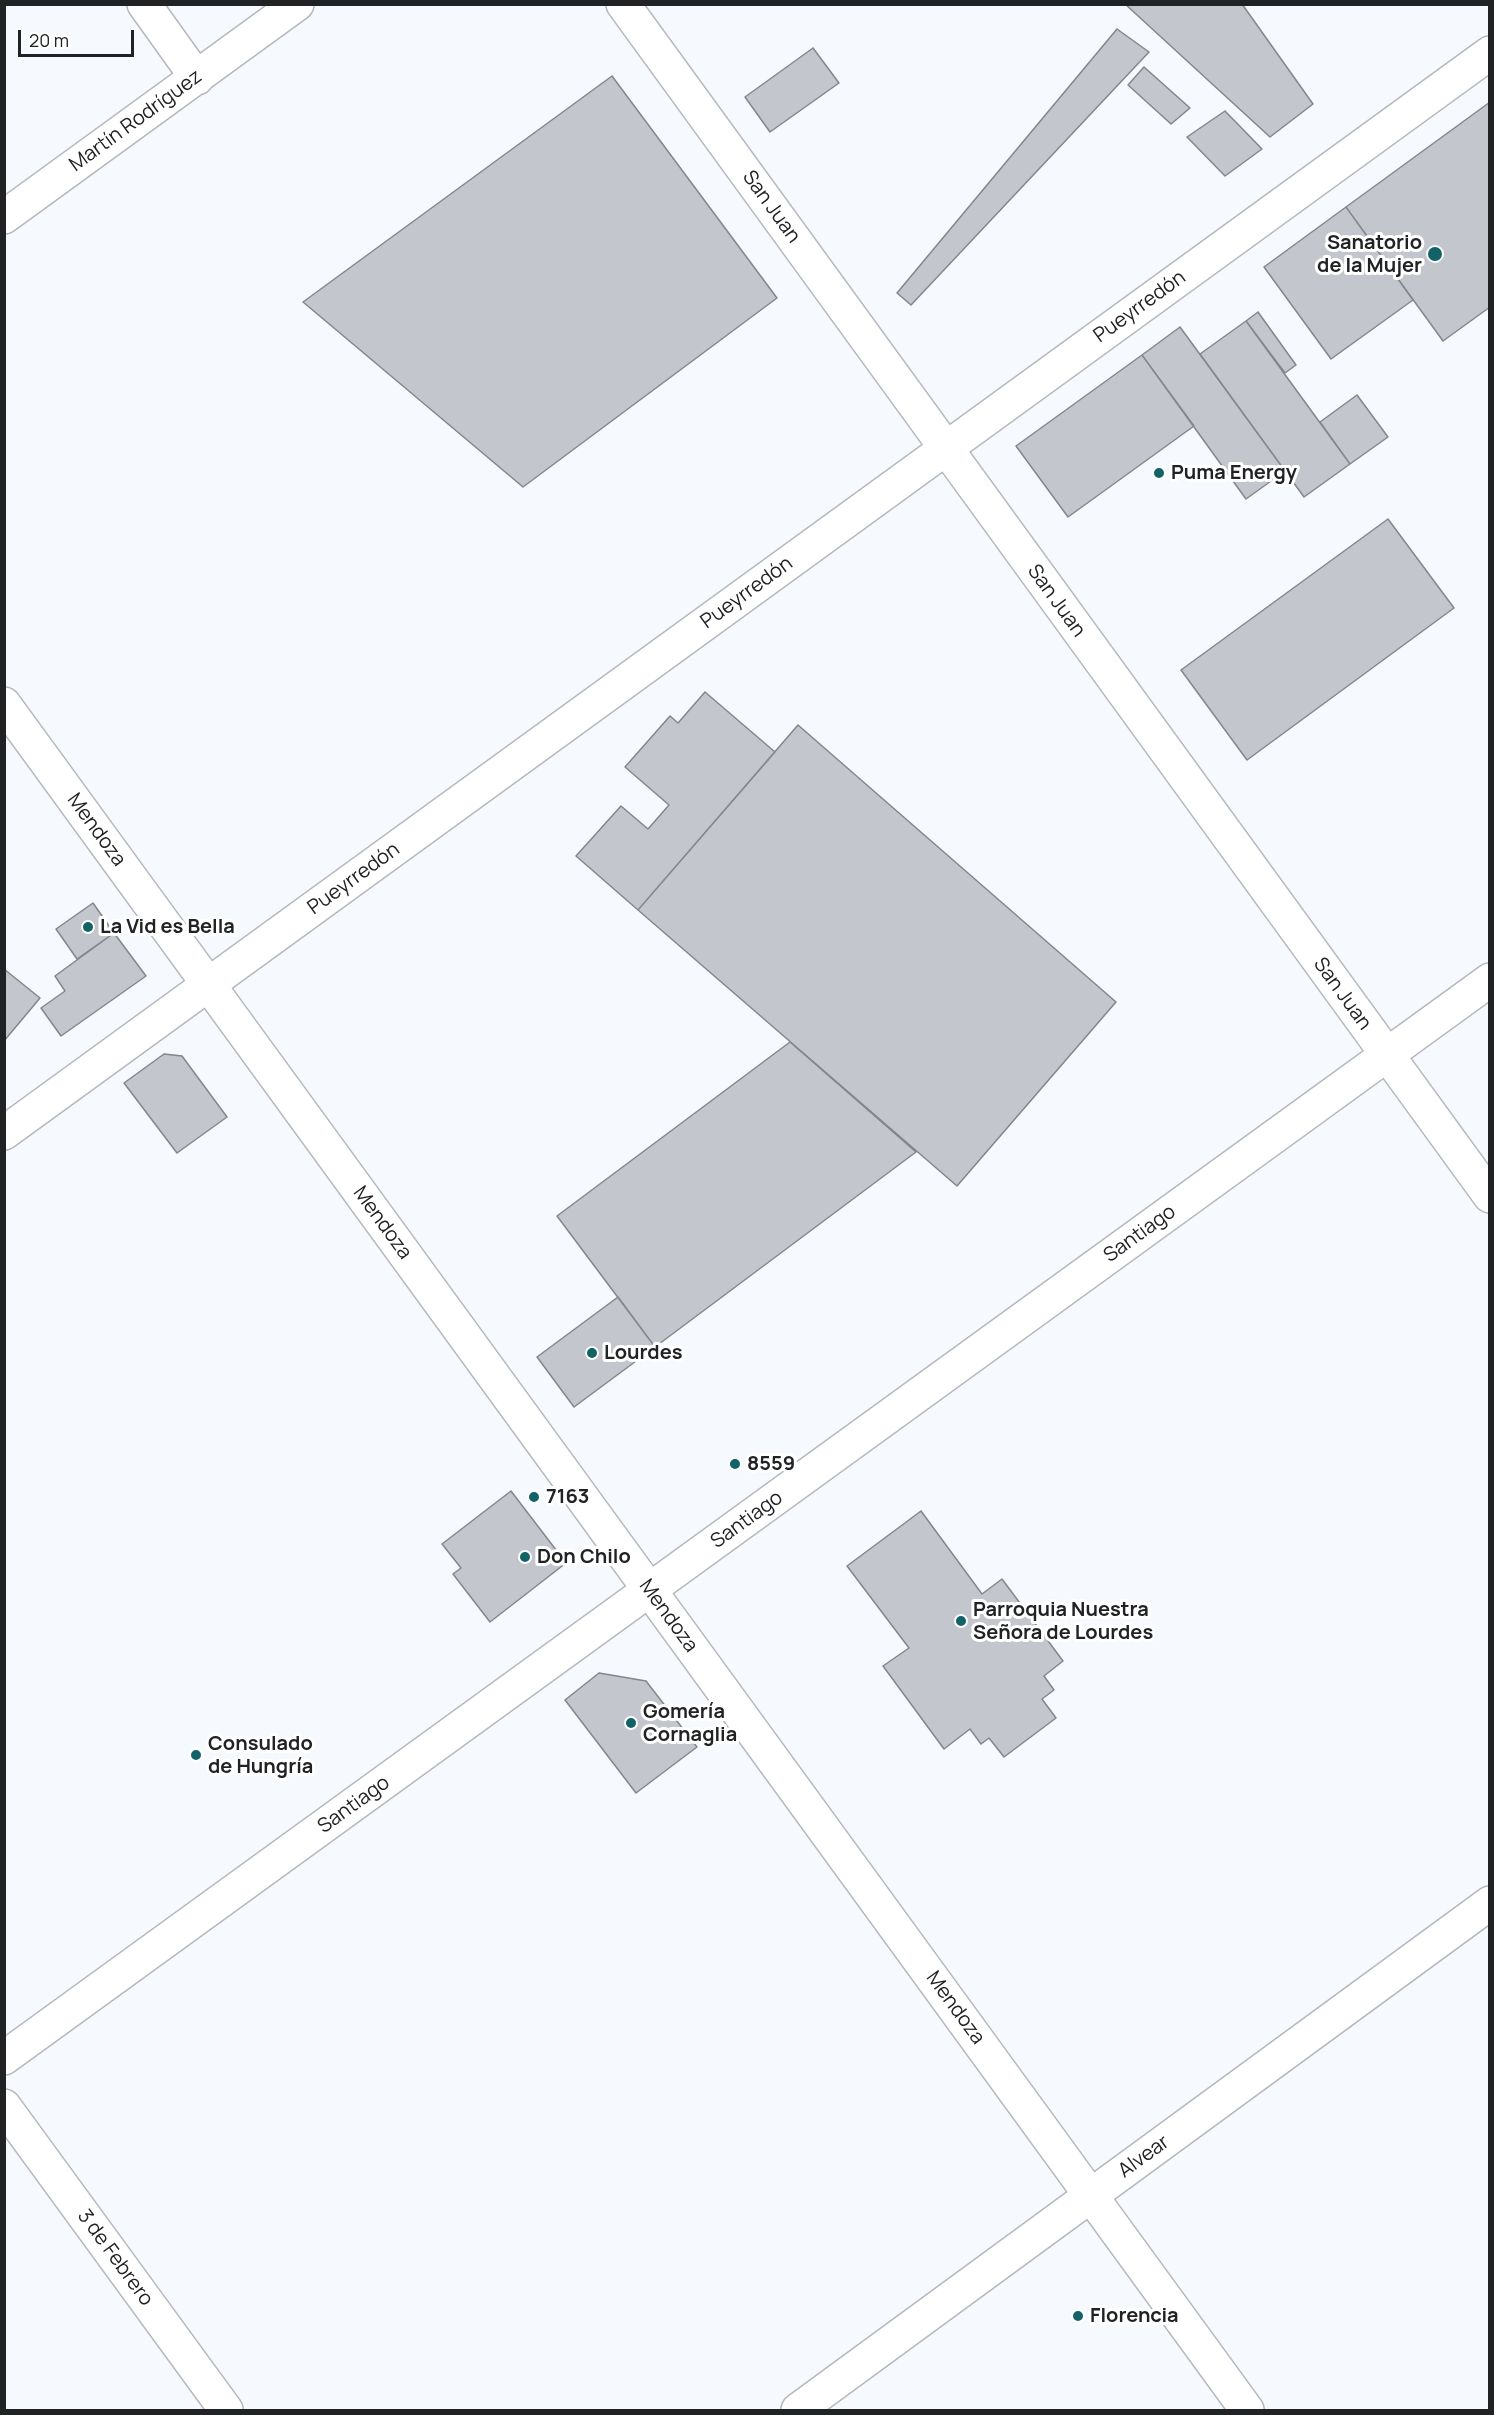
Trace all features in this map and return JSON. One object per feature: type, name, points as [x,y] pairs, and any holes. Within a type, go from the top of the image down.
[{"type":"street","points":[[144,4],[196,78]]},
{"type":"street","name":"Martín Rodríguez","points":[[4,217],[297,4]]},
{"type":"street","name":"San Juan","points":[[623,4],[1490,1196]]},
{"type":"street","name":"Pueyrredón","points":[[4,1133],[1490,53]]},
{"type":"street","name":"Mendoza","points":[[4,704],[1247,2410]]},
{"type":"street","name":"Santiago","points":[[4,2058],[1490,980]]},
{"type":"street","name":"Alvear","points":[[798,2410],[1490,1903]]},
{"type":"street","name":"3 de Febrero","points":[[4,2106],[226,2410]]},
{"type":"building","points":[[1125,4],[1242,4],[1313,104],[1270,137]]},
{"type":"building","points":[[1117,29],[1149,52],[911,305],[897,293]]},
{"type":"building","points":[[813,48],[839,83],[770,132],[745,97]]},
{"type":"building","points":[[1144,67],[1190,108],[1171,124],[1128,85]]},
{"type":"building","points":[[612,76],[777,298],[523,487],[303,302]]},
{"type":"building","name":"Sanatorio de la Mujer","points":[[1490,102],[1490,307],[1443,341],[1346,207]]},
{"type":"building","points":[[1225,111],[1262,149],[1225,176],[1187,137]]},
{"type":"building","points":[[1346,207],[1413,300],[1331,359],[1264,267]]},
{"type":"building","points":[[1258,312],[1296,365],[1285,373],[1246,321]]},
{"type":"building","points":[[1246,321],[1350,464],[1304,497],[1200,354]]},
{"type":"building","points":[[1180,327],[1285,471],[1246,499],[1142,355]]},
{"type":"building","points":[[1142,355],[1194,426],[1068,517],[1016,446]]},
{"type":"building","points":[[1357,395],[1388,437],[1350,464],[1320,422]]},
{"type":"building","points":[[1388,519],[1454,608],[1247,760],[1181,670]]},
{"type":"building","points":[[705,692],[775,752],[638,910],[576,856],[621,806],[648,829],[669,805],[625,767],[670,716],[678,723]]},
{"type":"building","points":[[798,725],[1116,1002],[957,1186],[638,910]]},
{"type":"building","points":[[93,903],[114,933],[77,959],[56,929]]},
{"type":"building","points":[[114,933],[146,976],[61,1036],[41,1008],[65,991],[55,976]]},
{"type":"building","points":[[4,969],[40,998],[4,1041]]},
{"type":"building","points":[[790,1042],[916,1152],[655,1347],[557,1216]]},
{"type":"building","points":[[164,1054],[182,1056],[227,1117],[177,1153],[124,1083]]},
{"type":"building","points":[[618,1297],[655,1347],[574,1407],[537,1357]]},
{"type":"building","points":[[511,1491],[566,1563],[490,1622],[453,1574],[461,1568],[442,1544]]},
{"type":"building","name":"Parroquia Nuestra Señora de Lourdes","points":[[921,1511],[982,1594],[1002,1579],[1063,1661],[1044,1676],[1054,1690],[1042,1699],[1056,1718],[1004,1757],[989,1738],[981,1744],[970,1729],[944,1749],[883,1666],[909,1648],[847,1566]]},
{"type":"building","name":"Gomería Cornaglia","points":[[599,1673],[646,1681],[697,1747],[636,1793],[565,1700]]},
{"type":"place","name":"Sanatorio de la Mujer","points":[[1435,254]]},
{"type":"place","name":"Puma Energy","points":[[1159,473]]},
{"type":"place","name":"La Vid es Bella","points":[[88,927]]},
{"type":"place","name":"Lourdes","points":[[592,1353]]},
{"type":"place","name":"8559","points":[[735,1464]]},
{"type":"place","name":"7163","points":[[534,1497]]},
{"type":"place","name":"Don Chilo","points":[[525,1557]]},
{"type":"place","name":"Parroquia Nuestra Señora de Lourdes","points":[[961,1621]]},
{"type":"place","name":"Gomería Cornaglia","points":[[631,1723]]},
{"type":"place","name":"Consulado de Hungría","points":[[196,1755]]},
{"type":"place","name":"Florencia","points":[[1078,2316]]}]
